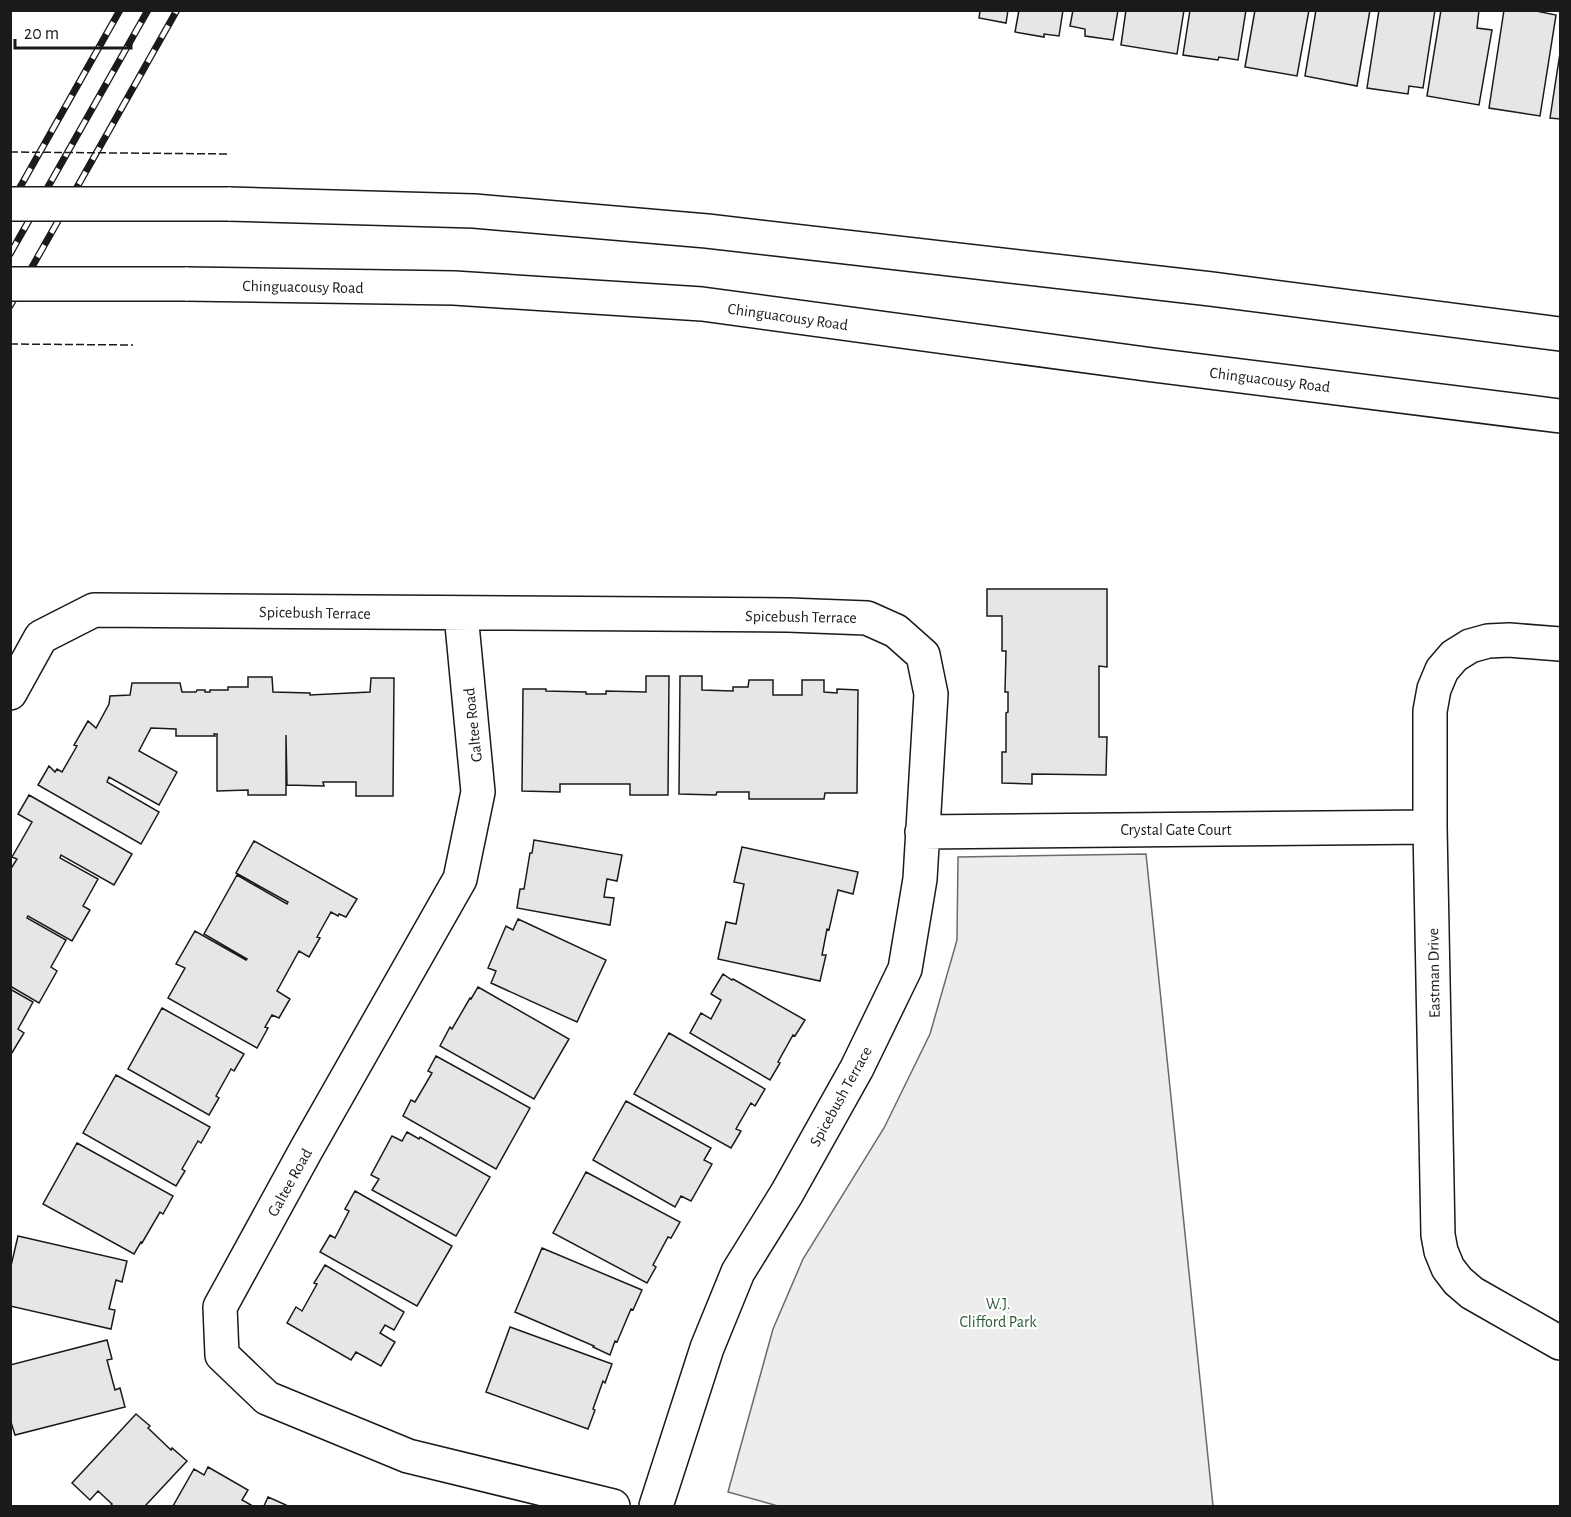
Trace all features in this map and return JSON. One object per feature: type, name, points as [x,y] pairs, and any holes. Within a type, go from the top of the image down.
[{"type":"street","points":[[10,204],[228,204],[474,211],[708,231],[1211,289],[1560,334]]},
{"type":"street","name":"Chinguacousy Road","points":[[10,284],[454,288],[702,304],[1560,416]]},
{"type":"street","name":"Spicebush Terrace","points":[[10,693],[41,637],[94,610],[856,617],[867,618],[896,631],[923,655],[931,694],[920,879],[906,969],[857,1068],[787,1192],[738,1272],[707,1348],[656,1506]]},
{"type":"street","name":"Galtee Road","points":[[461,614],[478,792],[460,879],[220,1307],[222,1355],[267,1398],[408,1456],[613,1506]]},
{"type":"street","name":"Eastman Drive","points":[[1560,644],[1509,640],[1488,641],[1470,646],[1454,656],[1442,670],[1434,689],[1430,711],[1438,1235],[1441,1251],[1448,1268],[1472,1293],[1560,1343]]},
{"type":"street","name":"Crystal Gate Court","points":[[922,831],[1430,827]]},
{"type":"shaded area","name":"W.J. Clifford Park","points":[[1146,854],[1213,1506],[778,1506],[728,1492],[773,1329],[803,1259],[884,1128],[930,1034],[957,940],[958,857]]},
{"type":"building","points":[[975,10],[1008,10],[1006,23],[979,18],[980,11]]},
{"type":"building","points":[[1019,10],[1063,10],[1059,36],[1044,34],[1044,37],[1015,32]]},
{"type":"building","points":[[1073,10],[1118,10],[1113,40],[1085,36],[1085,29],[1070,26]]},
{"type":"building","points":[[1126,10],[1184,10],[1177,54],[1121,45]]},
{"type":"building","points":[[1190,10],[1246,10],[1238,60],[1219,57],[1218,60],[1183,55]]},
{"type":"building","points":[[1255,10],[1309,10],[1297,76],[1245,67]]},
{"type":"building","points":[[1316,10],[1370,10],[1357,86],[1305,76]]},
{"type":"building","points":[[1379,10],[1435,10],[1423,88],[1409,86],[1408,94],[1367,88]]},
{"type":"building","points":[[1441,10],[1479,10],[1477,28],[1492,30],[1479,105],[1427,96]]},
{"type":"building","points":[[1504,10],[1531,10],[1556,15],[1540,116],[1489,108]]},
{"type":"building","points":[[1560,53],[1560,119],[1550,118]]},
{"type":"building","points":[[987,589],[1107,589],[1107,667],[1099,666],[1099,737],[1107,737],[1106,775],[1032,774],[1032,784],[1002,783],[1002,752],[1006,752],[1006,713],[1008,712],[1008,692],[1005,692],[1006,651],[1002,651],[1002,616],[987,616]]},
{"type":"building","points":[[646,676],[669,676],[668,795],[630,795],[630,784],[560,784],[560,792],[522,791],[523,689],[586,692],[586,694],[606,694],[606,691],[646,692]]},
{"type":"building","points":[[680,676],[702,676],[702,690],[733,691],[733,687],[748,687],[749,680],[773,680],[773,695],[802,695],[802,680],[824,680],[824,692],[837,693],[837,689],[858,690],[857,793],[825,793],[824,799],[749,799],[749,792],[717,792],[716,795],[679,794]]},
{"type":"building","points":[[248,677],[272,677],[273,692],[310,693],[310,695],[370,692],[371,678],[394,678],[393,796],[356,796],[356,782],[323,782],[324,786],[287,785],[286,735],[286,795],[248,795],[248,790],[217,791],[217,734],[214,734],[215,736],[176,736],[176,729],[151,728],[139,751],[177,772],[159,805],[109,777],[107,782],[159,812],[141,844],[38,785],[49,766],[55,772],[57,769],[62,772],[88,721],[96,728],[109,704],[110,696],[130,695],[132,683],[180,683],[182,692],[205,690],[205,692],[210,692],[210,690],[228,690],[228,687],[248,687]]},
{"type":"building","points":[[29,795],[132,854],[114,885],[61,855],[60,858],[98,879],[83,906],[90,910],[72,941],[28,916],[27,918],[66,940],[51,967],[57,971],[39,1003],[10,986],[10,870],[17,859],[12,857],[32,822],[18,814]]},
{"type":"building","points":[[534,840],[622,855],[617,881],[607,879],[604,897],[614,898],[610,925],[517,908],[520,889],[524,889]]},
{"type":"building","points":[[254,841],[357,899],[346,917],[331,912],[309,957],[299,951],[277,991],[290,999],[279,1018],[272,1015],[257,1048],[168,998],[185,968],[176,964],[195,931],[247,959],[204,934],[237,875],[287,904],[288,902],[236,873]]},
{"type":"building","points":[[742,847],[858,872],[853,894],[838,890],[829,930],[827,929],[822,955],[826,955],[820,981],[718,959],[726,922],[736,924],[744,884],[734,882]]},
{"type":"building","points":[[518,919],[606,960],[577,1022],[491,983],[496,971],[488,968],[506,926],[513,930]]},
{"type":"building","points":[[723,974],[805,1020],[795,1036],[793,1035],[770,1080],[690,1033],[701,1013],[711,1019],[721,1000],[711,994]]},
{"type":"building","points":[[478,987],[569,1039],[534,1099],[440,1046],[450,1027],[452,1029]]},
{"type":"building","points":[[10,989],[33,1002],[18,1029],[24,1033],[10,1056]]},
{"type":"building","points":[[162,1008],[244,1054],[234,1071],[231,1069],[216,1096],[219,1098],[209,1115],[128,1069]]},
{"type":"building","points":[[669,1033],[765,1089],[755,1106],[751,1103],[736,1129],[741,1131],[731,1148],[634,1094]]},
{"type":"building","points":[[436,1056],[530,1108],[496,1169],[403,1116],[411,1100],[415,1102],[432,1073],[428,1071]]},
{"type":"building","points":[[116,1075],[210,1127],[201,1143],[198,1141],[182,1169],[185,1171],[176,1186],[83,1133]]},
{"type":"building","points":[[626,1101],[711,1148],[704,1160],[712,1164],[691,1201],[681,1196],[675,1207],[593,1160]]},
{"type":"building","points":[[407,1132],[419,1139],[420,1137],[490,1177],[456,1236],[372,1190],[379,1179],[371,1175],[392,1136],[402,1141]]},
{"type":"building","points":[[77,1143],[173,1196],[163,1214],[160,1212],[134,1254],[43,1204]]},
{"type":"building","points":[[586,1172],[680,1222],[671,1238],[668,1237],[653,1265],[656,1267],[647,1283],[553,1233]]},
{"type":"building","points":[[355,1191],[452,1246],[417,1306],[320,1252],[330,1235],[335,1238],[349,1211],[345,1209]]},
{"type":"building","points":[[18,1236],[127,1261],[122,1282],[116,1280],[109,1309],[115,1310],[111,1329],[10,1306],[10,1270]]},
{"type":"building","points":[[542,1248],[642,1290],[610,1355],[515,1312]]},
{"type":"building","points":[[325,1265],[404,1312],[394,1330],[385,1325],[380,1333],[395,1342],[381,1366],[356,1352],[351,1360],[287,1323],[296,1307],[302,1311]]},
{"type":"building","points":[[510,1327],[612,1364],[605,1383],[603,1381],[588,1429],[486,1392]]},
{"type":"building","points":[[107,1340],[112,1359],[107,1360],[115,1390],[120,1388],[125,1407],[15,1435],[10,1419],[10,1365]]},
{"type":"building","points":[[136,1414],[171,1450],[172,1448],[187,1461],[145,1506],[110,1506],[112,1504],[98,1491],[90,1500],[72,1483]]},
{"type":"building","points":[[208,1467],[248,1490],[242,1500],[251,1505],[173,1506],[194,1469],[204,1475]]},
{"type":"building","points":[[268,1497],[286,1505],[264,1506]]},
{"type":"railway","points":[[10,205],[120,10]]},
{"type":"railway","points":[[10,254],[148,10]]},
{"type":"railway","points":[[10,306],[177,10]]},
{"type":"fence","points":[[10,152],[230,154]]},
{"type":"fence","points":[[10,344],[133,345]]}]
